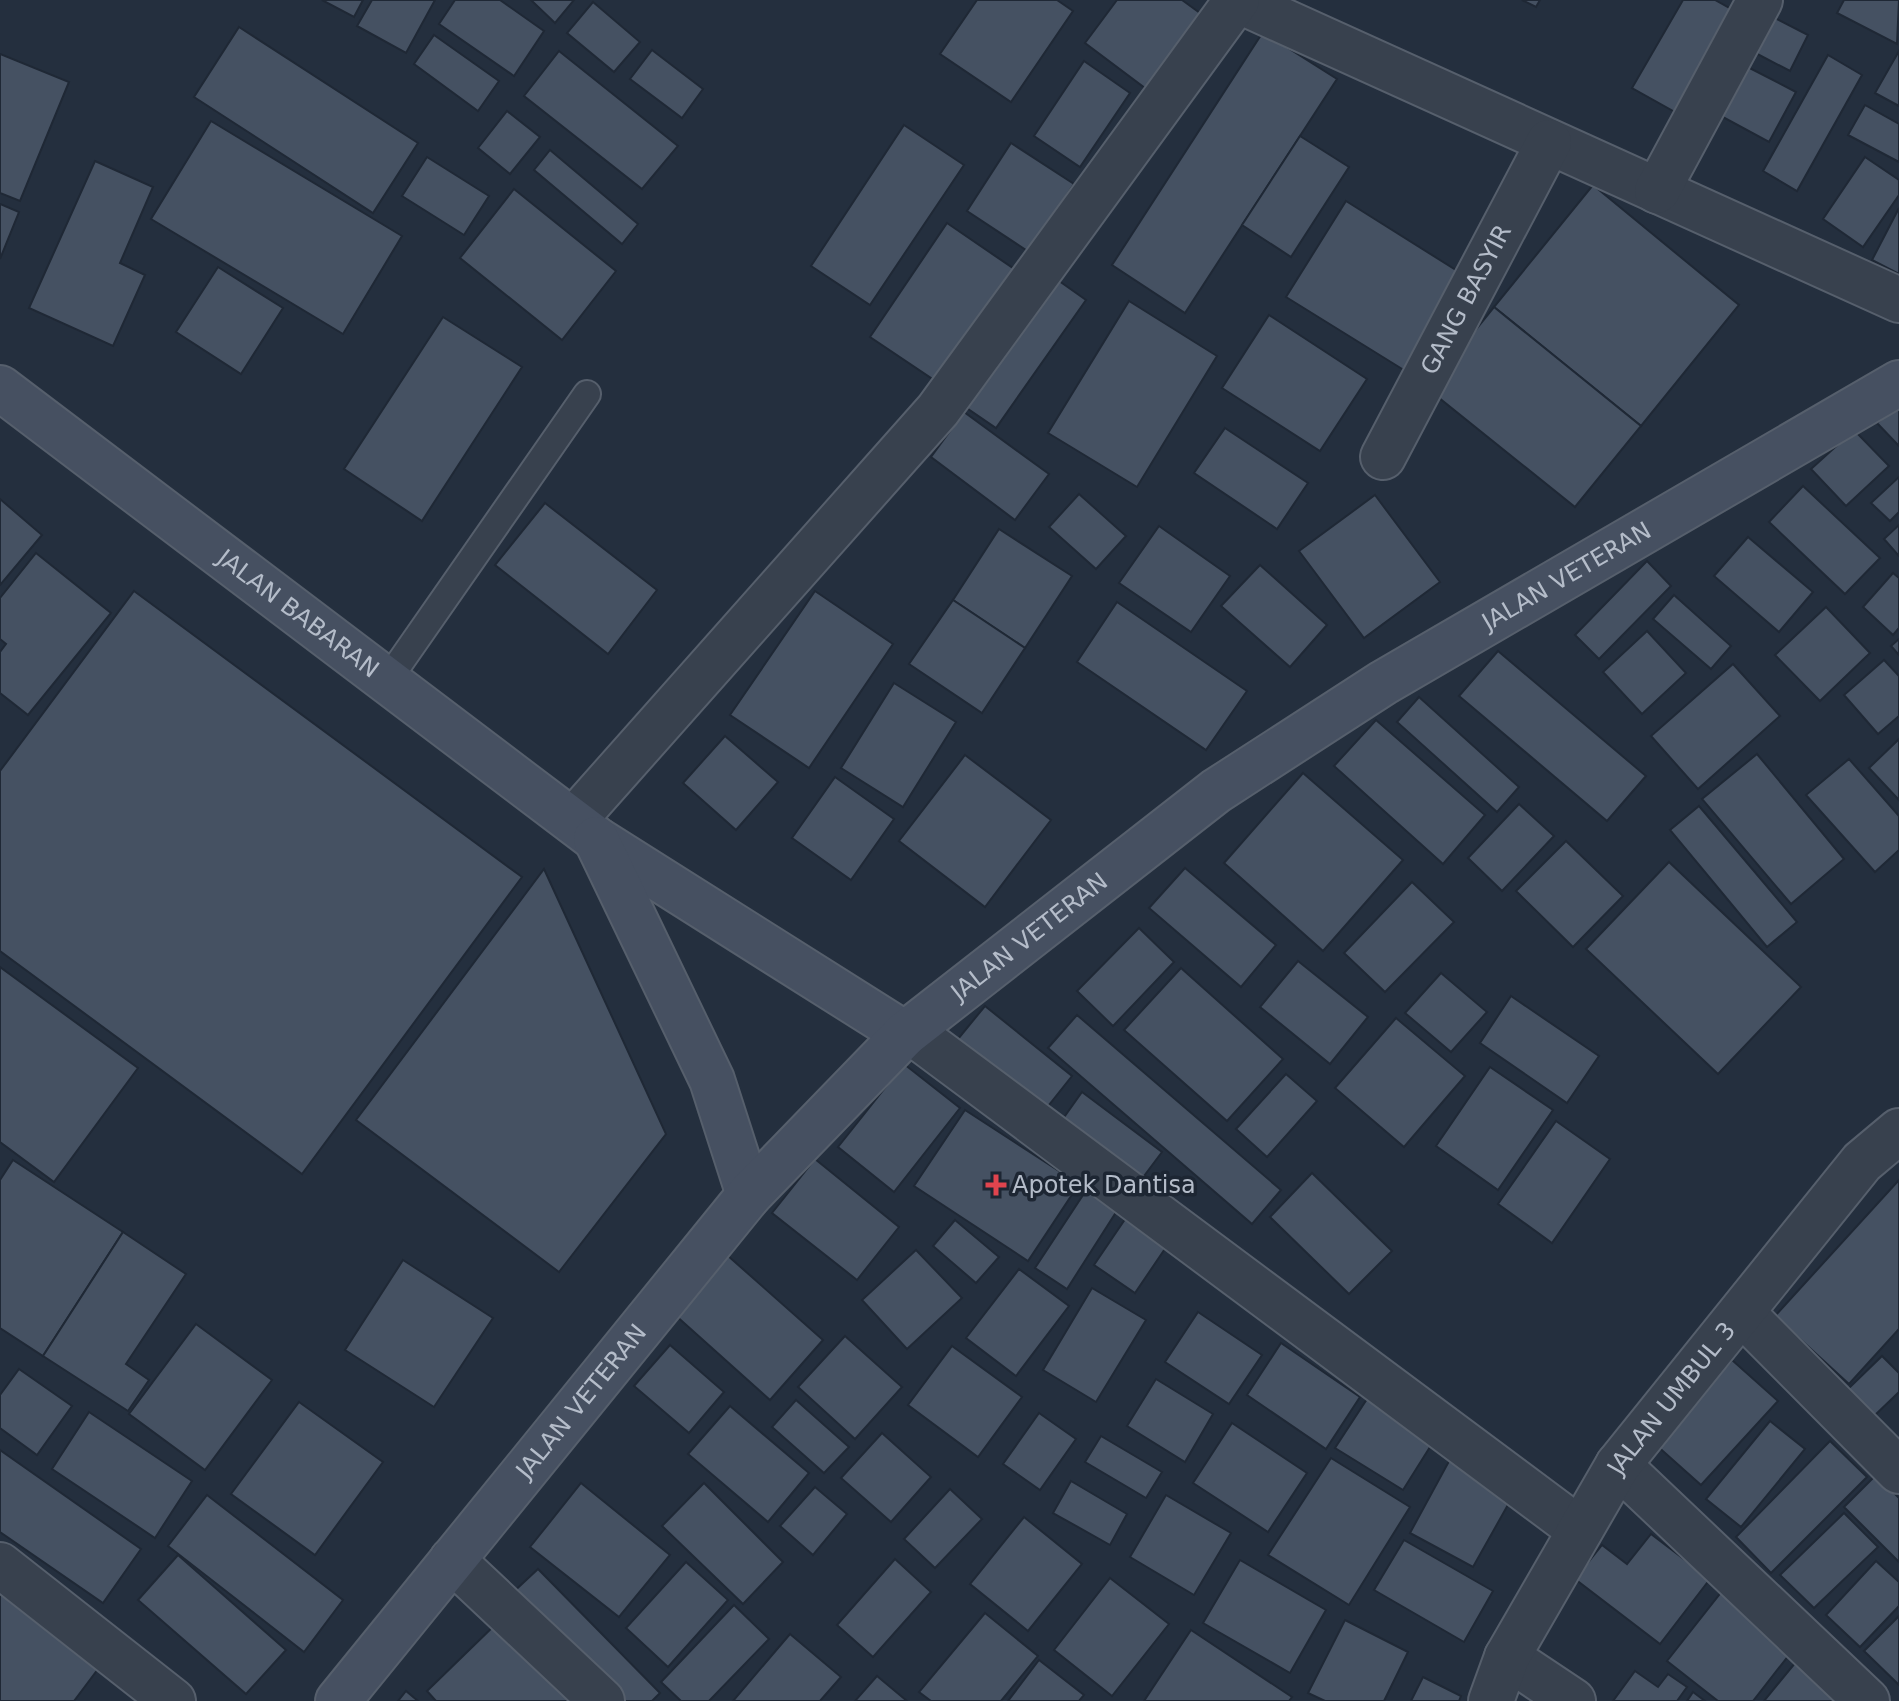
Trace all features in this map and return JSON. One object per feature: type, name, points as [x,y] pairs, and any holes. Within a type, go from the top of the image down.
[{"type":"main road","name":"JALAN VETERAN","points":[[338,1701],[749,1195],[907,1032],[1229,783],[1383,683],[1899,383]]},
{"type":"main road","name":"JALAN BABARAN","points":[[0,388],[584,830],[907,1032]]},
{"type":"main road","points":[[584,830],[712,1080],[749,1195]]},
{"type":"street","points":[[584,830],[938,410],[1237,0],[1899,300]]},
{"type":"street","points":[[1657,191],[1760,0]]},
{"type":"street","name":"GANG BASYIR","points":[[1383,457],[1549,142]]},
{"type":"street","points":[[907,1032],[1580,1530]]},
{"type":"street","name":"JALAN UMBUL 3","points":[[1491,1701],[1507,1657],[1618,1465],[1862,1162],[1899,1131]]},
{"type":"street","points":[[1742,1313],[1899,1471]]},
{"type":"street","points":[[1618,1465],[1867,1701]]},
{"type":"street","points":[[452,1560],[602,1701]]},
{"type":"street","points":[[0,1565],[173,1701]]},
{"type":"street","points":[[1507,1657],[1573,1701]]},
{"type":"lane","points":[[387,681],[587,394]]},
{"type":"building","points":[[322,0],[363,0],[354,17]]},
{"type":"building","points":[[372,0],[435,0],[406,53],[357,26]]},
{"type":"building","points":[[455,0],[500,0],[544,31],[514,76],[439,24]]},
{"type":"building","points":[[531,0],[574,0],[555,23]]},
{"type":"building","points":[[977,0],[1057,0],[1073,11],[1011,102],[940,54]]},
{"type":"building","points":[[1117,0],[1182,0],[1204,16],[1149,91],[1085,43]]},
{"type":"building","points":[[1522,0],[1540,0],[1536,7]]},
{"type":"building","points":[[1683,0],[1715,0],[1749,19],[1691,121],[1632,88]]},
{"type":"building","points":[[1844,0],[1899,0],[1897,44],[1837,13]]},
{"type":"building","points":[[593,2],[640,42],[614,72],[567,33]]},
{"type":"building","points":[[1765,13],[1808,35],[1790,71],[1746,48]]},
{"type":"building","points":[[239,27],[418,143],[373,213],[194,97]]},
{"type":"building","points":[[1263,32],[1337,79],[1185,313],[1112,265]]},
{"type":"building","points":[[434,35],[499,81],[478,111],[414,64]]},
{"type":"building","points":[[652,50],[703,89],[682,118],[630,79]]},
{"type":"building","points":[[559,51],[678,146],[642,189],[524,96]]},
{"type":"building","points":[[1899,51],[1899,106],[1875,93]]},
{"type":"building","points":[[0,54],[69,82],[20,201],[0,193]]},
{"type":"building","points":[[1828,55],[1862,75],[1797,191],[1763,171]]},
{"type":"building","points":[[1734,60],[1796,92],[1769,142],[1708,109]]},
{"type":"building","points":[[1084,61],[1130,93],[1080,167],[1034,136]]},
{"type":"building","points":[[1865,105],[1899,124],[1899,162],[1848,135]]},
{"type":"building","points":[[507,111],[540,137],[510,174],[478,148]]},
{"type":"building","points":[[211,121],[402,236],[343,334],[151,219]]},
{"type":"building","points":[[904,125],[964,165],[870,305],[811,266]]},
{"type":"building","points":[[1300,136],[1349,167],[1291,257],[1242,225]]},
{"type":"building","points":[[1011,143],[1074,184],[1029,252],[967,211]]},
{"type":"building","points":[[550,150],[638,224],[622,244],[534,170]]},
{"type":"building","points":[[427,157],[489,196],[464,235],[402,196]]},
{"type":"building","points":[[1865,157],[1899,180],[1899,195],[1863,247],[1823,219]]},
{"type":"building","points":[[95,161],[153,187],[120,263],[145,275],[113,346],[29,308]]},
{"type":"building","points":[[1593,185],[1739,305],[1641,426],[1494,307]]},
{"type":"building","points":[[514,189],[616,271],[562,340],[460,258]]},
{"type":"building","points":[[1346,201],[1467,277],[1407,372],[1286,297]]},
{"type":"building","points":[[0,204],[19,212],[0,259]]},
{"type":"building","points":[[1899,208],[1899,274],[1872,260]]},
{"type":"building","points":[[947,223],[1023,275],[946,388],[870,337]]},
{"type":"building","points":[[218,267],[283,308],[241,374],[176,332]]},
{"type":"building","points":[[1045,271],[1086,300],[996,428],[955,400]]},
{"type":"building","points":[[1129,301],[1217,356],[1137,487],[1048,433]]},
{"type":"building","points":[[1494,307],[1641,426],[1575,507],[1428,389]]},
{"type":"building","points":[[1269,315],[1367,379],[1320,451],[1222,388]]},
{"type":"building","points":[[443,317],[522,367],[422,521],[344,469]]},
{"type":"building","points":[[1899,402],[1899,446],[1877,423]]},
{"type":"building","points":[[964,412],[1049,474],[1015,520],[931,457]]},
{"type":"building","points":[[1225,428],[1308,483],[1277,529],[1194,473]]},
{"type":"building","points":[[1854,430],[1889,466],[1846,506],[1811,469]]},
{"type":"building","points":[[1899,477],[1899,512],[1890,521],[1871,503]]},
{"type":"building","points":[[1803,486],[1880,558],[1845,594],[1769,522]]},
{"type":"building","points":[[1079,494],[1126,536],[1096,569],[1049,527]]},
{"type":"building","points":[[1375,495],[1440,582],[1364,638],[1299,551]]},
{"type":"building","points":[[0,499],[42,535],[0,585]]},
{"type":"building","points":[[545,503],[657,590],[608,654],[495,565]]},
{"type":"building","points":[[1899,525],[1899,556],[1884,539]]},
{"type":"building","points":[[1159,526],[1230,576],[1191,632],[1119,583]]},
{"type":"building","points":[[999,529],[1072,576],[1025,648],[953,600]]},
{"type":"building","points":[[1748,537],[1813,592],[1779,632],[1714,576]]},
{"type":"building","points":[[36,553],[111,613],[28,715],[0,693],[0,652],[6,644],[0,639],[0,598]]},
{"type":"building","points":[[1647,561],[1671,586],[1599,659],[1575,635]]},
{"type":"building","points":[[1260,565],[1327,625],[1290,667],[1221,606]]},
{"type":"building","points":[[1893,573],[1899,578],[1899,628],[1893,635],[1863,607]]},
{"type":"building","points":[[134,591],[522,877],[302,1174],[0,951],[0,771]]},
{"type":"building","points":[[815,591],[893,644],[809,768],[730,715]]},
{"type":"building","points":[[1674,595],[1731,646],[1711,669],[1653,619]]},
{"type":"building","points":[[953,600],[1025,648],[982,713],[909,664]]},
{"type":"building","points":[[1117,602],[1247,691],[1206,750],[1077,662]]},
{"type":"building","points":[[1826,607],[1870,653],[1820,701],[1775,655]]},
{"type":"building","points":[[1647,631],[1686,673],[1642,714],[1603,672]]},
{"type":"building","points":[[1899,639],[1899,655],[1891,646]]},
{"type":"building","points":[[1498,651],[1646,776],[1607,821],[1459,696]]},
{"type":"building","points":[[1884,660],[1899,676],[1899,716],[1878,734],[1844,695]]},
{"type":"building","points":[[1733,664],[1780,716],[1698,789],[1651,736]]},
{"type":"building","points":[[894,683],[956,722],[903,807],[841,768]]},
{"type":"building","points":[[1419,697],[1519,787],[1497,812],[1397,722]]},
{"type":"building","points":[[1376,720],[1485,815],[1443,864],[1334,766]]},
{"type":"building","points":[[725,736],[778,782],[736,830],[683,783]]},
{"type":"building","points":[[1899,739],[1899,800],[1869,768]]},
{"type":"building","points":[[1757,754],[1844,859],[1791,904],[1702,799]]},
{"type":"building","points":[[965,755],[1051,820],[985,907],[899,841]]},
{"type":"building","points":[[1849,759],[1899,816],[1899,850],[1875,872],[1806,795]]},
{"type":"building","points":[[1303,773],[1403,860],[1323,951],[1224,863]]},
{"type":"building","points":[[835,777],[894,819],[851,880],[792,838]]},
{"type":"building","points":[[1519,804],[1554,836],[1502,891],[1468,858]]},
{"type":"building","points":[[1699,806],[1797,922],[1767,947],[1670,830]]},
{"type":"building","points":[[1566,841],[1623,896],[1573,947],[1516,891]]},
{"type":"building","points":[[1669,862],[1801,987],[1718,1074],[1586,949]]},
{"type":"building","points":[[1185,868],[1276,945],[1241,987],[1149,908]]},
{"type":"building","points":[[544,869],[666,1134],[559,1272],[356,1120]]},
{"type":"building","points":[[1412,882],[1454,922],[1385,992],[1344,953]]},
{"type":"building","points":[[1139,928],[1174,962],[1113,1026],[1077,991]]},
{"type":"building","points":[[1298,961],[1368,1017],[1330,1064],[1260,1007]]},
{"type":"building","points":[[0,967],[138,1068],[54,1182],[0,1142]]},
{"type":"building","points":[[1181,968],[1283,1059],[1227,1121],[1124,1030]]},
{"type":"building","points":[[1441,973],[1487,1012],[1451,1052],[1405,1013]]},
{"type":"building","points":[[1511,996],[1599,1056],[1567,1103],[1480,1043]]},
{"type":"building","points":[[985,1006],[1072,1076],[1037,1120],[949,1050]]},
{"type":"building","points":[[1077,1015],[1281,1190],[1252,1224],[1048,1048]]},
{"type":"building","points":[[1396,1018],[1465,1076],[1404,1147],[1335,1088]]},
{"type":"building","points":[[904,1064],[960,1108],[894,1192],[838,1147]]},
{"type":"building","points":[[1490,1067],[1553,1110],[1498,1190],[1436,1146]]},
{"type":"building","points":[[1286,1074],[1317,1101],[1267,1157],[1236,1129]]},
{"type":"building","points":[[1082,1092],[1162,1152],[1135,1188],[1055,1130]]},
{"type":"building","name":"Apotek Dantisa","points":[[965,1110],[1079,1184],[1028,1261],[914,1186]]},
{"type":"building","points":[[1556,1121],[1610,1159],[1552,1243],[1498,1204]]},
{"type":"building","points":[[815,1159],[899,1227],[857,1280],[772,1213]]},
{"type":"building","points":[[13,1160],[123,1232],[43,1356],[0,1328],[0,1180]]},
{"type":"building","points":[[1312,1173],[1392,1251],[1349,1294],[1270,1217]]},
{"type":"building","points":[[1899,1180],[1899,1329],[1849,1384],[1775,1316]]},
{"type":"building","points":[[1089,1186],[1120,1206],[1067,1289],[1035,1268]]},
{"type":"building","points":[[1132,1209],[1173,1237],[1135,1293],[1094,1265]]},
{"type":"building","points":[[955,1220],[999,1257],[976,1283],[933,1246]]},
{"type":"building","points":[[123,1232],[186,1274],[126,1364],[149,1380],[128,1411],[43,1356]]},
{"type":"building","points":[[916,1250],[962,1298],[907,1349],[862,1300]]},
{"type":"building","points":[[727,1255],[823,1340],[770,1400],[674,1314]]},
{"type":"building","points":[[403,1260],[493,1318],[434,1407],[345,1350]]},
{"type":"building","points":[[1019,1269],[1069,1306],[1016,1376],[966,1338]]},
{"type":"building","points":[[1092,1288],[1146,1320],[1096,1402],[1043,1370]]},
{"type":"building","points":[[1198,1312],[1262,1355],[1229,1404],[1165,1362]]},
{"type":"building","points":[[196,1324],[272,1380],[205,1470],[129,1414]]},
{"type":"building","points":[[845,1336],[902,1387],[855,1439],[798,1387]]},
{"type":"building","points":[[1281,1343],[1360,1397],[1326,1449],[1247,1395]]},
{"type":"building","points":[[670,1345],[724,1392],[689,1433],[634,1386]]},
{"type":"building","points":[[952,1346],[1022,1397],[978,1457],[908,1405]]},
{"type":"building","points":[[1882,1356],[1899,1373],[1899,1392],[1873,1417],[1848,1389]]},
{"type":"building","points":[[1732,1360],[1778,1401],[1701,1485],[1655,1444]]},
{"type":"building","points":[[19,1369],[72,1406],[37,1455],[0,1428],[0,1395]]},
{"type":"building","points":[[1156,1379],[1213,1414],[1185,1462],[1127,1426]]},
{"type":"building","points":[[1369,1396],[1435,1439],[1403,1490],[1335,1448]]},
{"type":"building","points":[[796,1400],[849,1447],[824,1473],[772,1427]]},
{"type":"building","points":[[299,1402],[383,1462],[315,1555],[231,1494]]},
{"type":"building","points":[[730,1406],[809,1473],[768,1522],[688,1454]]},
{"type":"building","points":[[89,1412],[192,1481],[155,1538],[52,1469]]},
{"type":"building","points":[[1039,1413],[1076,1439],[1040,1490],[1003,1464]]},
{"type":"building","points":[[1770,1421],[1805,1449],[1741,1527],[1706,1499]]},
{"type":"building","points":[[1232,1423],[1307,1473],[1268,1532],[1193,1483]]},
{"type":"building","points":[[882,1433],[931,1477],[891,1522],[841,1478]]},
{"type":"building","points":[[1101,1436],[1162,1472],[1146,1498],[1085,1462]]},
{"type":"building","points":[[1830,1441],[1867,1477],[1771,1573],[1736,1537]]},
{"type":"building","points":[[0,1450],[141,1549],[103,1603],[0,1532]]},
{"type":"building","points":[[1454,1452],[1518,1487],[1473,1567],[1410,1533]]},
{"type":"building","points":[[1331,1458],[1410,1507],[1349,1605],[1268,1555]]},
{"type":"building","points":[[1876,1475],[1899,1498],[1899,1562],[1844,1507]]},
{"type":"building","points":[[1071,1481],[1127,1514],[1110,1545],[1053,1513]]},
{"type":"building","points":[[581,1483],[670,1555],[619,1617],[530,1547]]},
{"type":"building","points":[[704,1483],[783,1562],[743,1604],[662,1526]]},
{"type":"building","points":[[815,1487],[847,1514],[813,1555],[780,1526]]},
{"type":"building","points":[[950,1489],[982,1519],[935,1568],[904,1539]]},
{"type":"building","points":[[207,1495],[343,1600],[304,1652],[168,1546]]},
{"type":"building","points":[[1166,1495],[1231,1533],[1194,1595],[1130,1557]]},
{"type":"building","points":[[1844,1513],[1878,1547],[1814,1608],[1780,1575]]},
{"type":"building","points":[[1024,1517],[1082,1564],[1028,1631],[970,1584]]},
{"type":"building","points":[[1651,1534],[1710,1579],[1660,1644],[1575,1579],[1602,1545],[1627,1564]]},
{"type":"building","points":[[1404,1540],[1493,1591],[1464,1642],[1374,1590]]},
{"type":"building","points":[[178,1555],[286,1650],[246,1694],[138,1600]]},
{"type":"building","points":[[895,1559],[931,1592],[873,1657],[837,1625]]},
{"type":"building","points":[[1240,1560],[1326,1610],[1290,1673],[1203,1623]]},
{"type":"building","points":[[1876,1561],[1899,1582],[1899,1606],[1860,1647],[1826,1615]]},
{"type":"building","points":[[686,1562],[728,1600],[668,1667],[626,1628]]},
{"type":"building","points":[[538,1569],[660,1693],[652,1701],[610,1701],[508,1597]]},
{"type":"building","points":[[1110,1578],[1169,1624],[1112,1696],[1054,1650]]},
{"type":"building","points":[[0,1584],[104,1661],[74,1701],[0,1701]]},
{"type":"building","points":[[1723,1590],[1796,1646],[1753,1701],[1718,1701],[1667,1661]]},
{"type":"building","points":[[734,1605],[769,1639],[709,1701],[681,1701],[661,1682]]},
{"type":"building","points":[[985,1613],[1038,1656],[1001,1701],[931,1701],[919,1692]]},
{"type":"building","points":[[1899,1616],[1899,1685],[1864,1651]]},
{"type":"building","points":[[1345,1620],[1408,1652],[1384,1701],[1325,1701],[1308,1693]]},
{"type":"building","points":[[499,1621],[578,1701],[436,1701],[427,1691]]},
{"type":"building","points":[[1191,1630],[1292,1697],[1289,1701],[1144,1701]]},
{"type":"building","points":[[790,1634],[841,1677],[820,1701],[733,1701]]},
{"type":"building","points":[[1800,1657],[1846,1701],[1764,1701]]},
{"type":"building","points":[[1039,1660],[1084,1695],[1079,1701],[1008,1701]]},
{"type":"building","points":[[1635,1671],[1658,1687],[1668,1674],[1687,1687],[1677,1701],[1613,1701]]},
{"type":"building","points":[[877,1676],[907,1701],[855,1701]]},
{"type":"building","points":[[1423,1677],[1461,1696],[1459,1701],[1411,1701]]},
{"type":"building","points":[[406,1691],[418,1701],[398,1701]]},
{"type":"building","points":[[1693,1692],[1705,1701],[1687,1701]]},
{"type":"place","name":"Apotek Dantisa","points":[[996,1185]]}]
